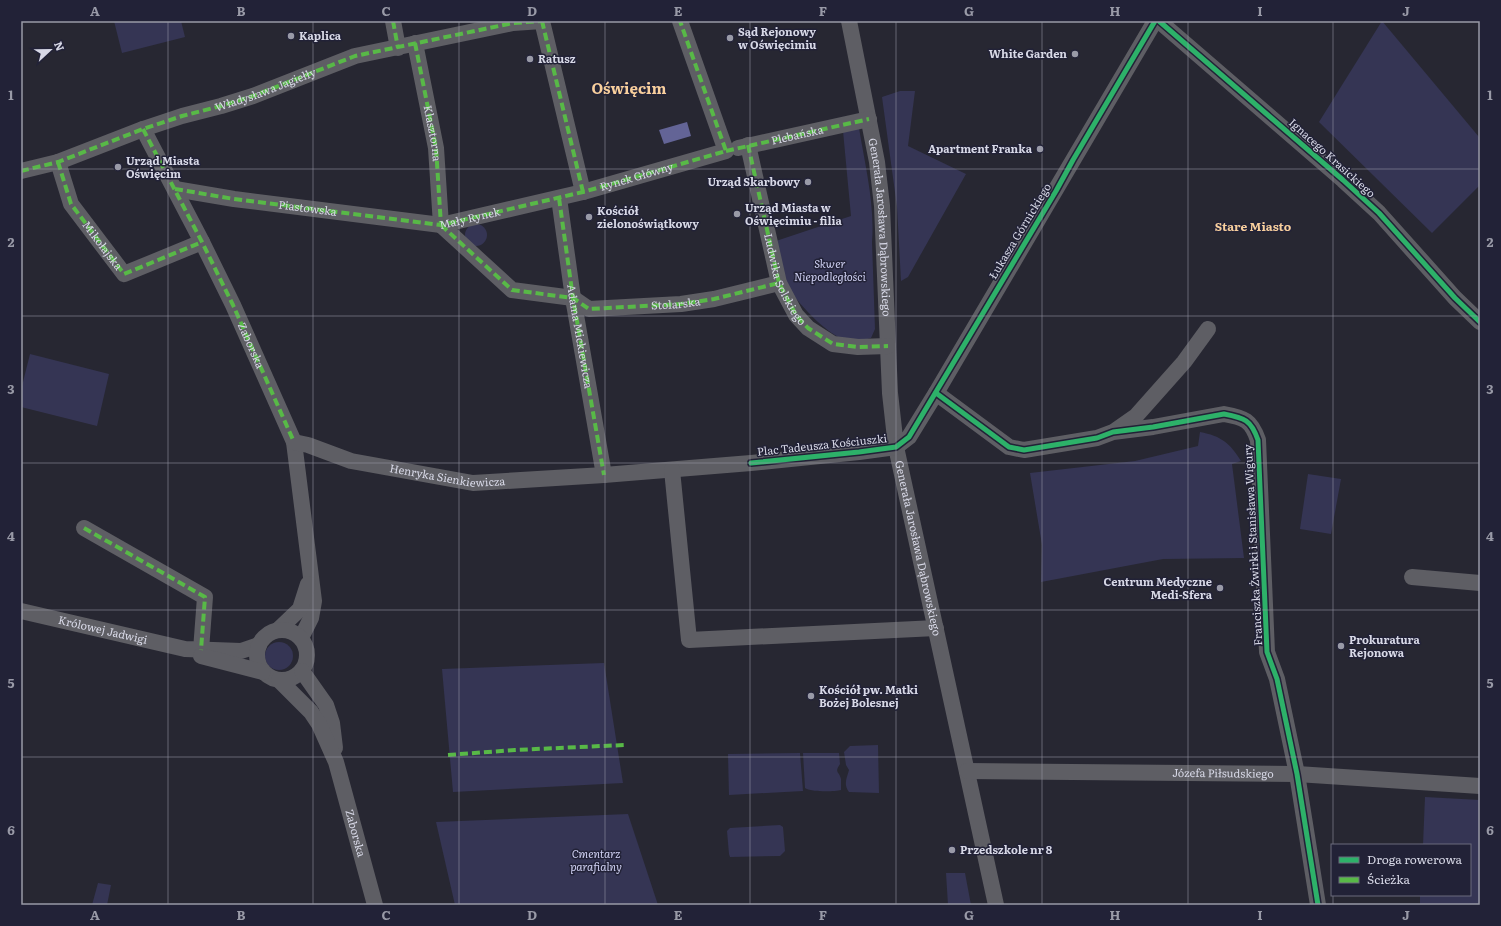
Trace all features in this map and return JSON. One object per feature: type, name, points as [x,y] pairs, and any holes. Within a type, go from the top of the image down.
[{"type":"street","points":[[394,21],[398,48]]},
{"type":"street","points":[[513,22],[542,21],[583,192]]},
{"type":"street","points":[[680,21],[726,151]]},
{"type":"street","name":"Generała Jarosława Dąbrowskiego","points":[[849,21],[877,162],[882,206],[890,393],[896,447],[996,905]]},
{"type":"street","name":"Łukasza Górnickiego","points":[[896,447],[909,437],[936,393],[1155,21]]},
{"type":"street","name":"Ignacego Krasickiego","points":[[1159,21],[1379,213],[1455,298],[1480,322]]},
{"type":"street","name":"Władysława Jagiełły","points":[[21,171],[58,162],[143,129],[182,116],[253,96],[355,56],[398,48],[513,22]]},
{"type":"street","name":"Klasztorna","points":[[415,43],[436,148],[441,225]]},
{"type":"street","name":"Plebańska","points":[[726,151],[869,119]]},
{"type":"street","name":"Zaborska","points":[[143,129],[202,242],[245,331],[294,442],[314,601],[311,618],[301,638]]},
{"type":"street","name":"Ludwika Solskiego","points":[[748,145],[778,283],[796,315],[808,328],[833,344],[858,347],[888,346]]},
{"type":"street","name":"Rynek Główny","points":[[583,192],[726,151]]},
{"type":"street","name":"Mikołajska","points":[[58,162],[71,204],[124,274],[202,242]]},
{"type":"street","name":"Piastowska","points":[[175,189],[234,199],[441,225]]},
{"type":"street","name":"Mały Rynek","points":[[441,225],[583,192]]},
{"type":"street","name":"Adama Mickiewicza","points":[[559,198],[573,298],[604,475]]},
{"type":"street","name":"Mały Rynek","points":[[441,225],[512,290],[573,298]]},
{"type":"street","name":"Stolarska","points":[[573,298],[589,309],[681,304],[714,299],[778,283]]},
{"type":"street","points":[[1113,432],[1136,416],[1184,362],[1208,329]]},
{"type":"street","name":"Franciszka Żwirki i Stanisława Wigury","points":[[936,393],[1009,447],[1024,450],[1097,438],[1113,432],[1153,427],[1224,414],[1247,421],[1254,428],[1258,440],[1267,652],[1277,679],[1297,774],[1318,905]]},
{"type":"street","name":"Henryka Sienkiewicza","points":[[294,442],[308,445],[351,461],[473,483],[604,475]]},
{"type":"street","name":"Plac Tadeusza Kościuszki","points":[[604,475],[851,453],[896,447]]},
{"type":"street","points":[[672,470],[689,640],[936,628]]},
{"type":"street","points":[[84,528],[205,597],[202,650]]},
{"type":"street","name":"Zaborska","points":[[279,629],[300,609],[310,576]]},
{"type":"street","points":[[1412,578],[1480,583]]},
{"type":"street","name":"Królowej Jadwigi","points":[[21,611],[185,649],[241,651],[259,645]]},
{"type":"street","points":[[279,629],[295,633],[301,638],[306,645],[308,654],[307,663],[302,670],[292,678],[279,680],[273,679],[263,672],[257,659],[259,645],[267,634],[279,629]]},
{"type":"street","name":"Królowej Jadwigi","points":[[185,649],[206,659],[263,672]]},
{"type":"street","name":"Zaborska","points":[[302,670],[326,705],[332,724],[336,762]]},
{"type":"street","name":"Zaborska","points":[[279,680],[311,712],[319,724],[336,762],[375,905]]},
{"type":"street","name":"Józefa Piłsudskiego","points":[[966,771],[1297,774],[1480,786]]},
{"type":"green space","points":[[114,21],[181,21],[185,37],[122,53]]},
{"type":"green space","points":[[1382,21],[1479,137],[1480,185],[1432,233],[1319,122]]},
{"type":"green space","points":[[900,91],[915,91],[908,146],[966,174],[908,277],[901,281],[897,207],[882,97]]},
{"type":"green space","name":"Skwer Niepodległości","points":[[859,128],[871,199],[875,329],[871,338],[847,340],[840,338],[822,325],[804,308],[790,290],[785,283],[776,241],[851,216],[843,131]]},
{"type":"green space","points":[[476,224],[484,227],[487,235],[484,243],[476,246],[468,243],[465,235],[468,227]]},
{"type":"green space","points":[[30,354],[109,374],[97,426],[21,407],[21,390]]},
{"type":"green space","points":[[1200,432],[1224,441],[1233,449],[1241,461],[1232,464],[1244,558],[1163,559],[1041,582],[1042,545],[1030,473],[1135,461],[1198,446]]},
{"type":"green space","points":[[1308,474],[1341,479],[1331,534],[1300,529]]},
{"type":"green space","points":[[279,642],[289,646],[293,656],[289,666],[279,670],[269,666],[265,656],[269,646]]},
{"type":"green space","points":[[604,663],[623,783],[453,792],[442,669]]},
{"type":"green space","points":[[878,745],[879,793],[849,792],[846,784],[849,770],[846,765],[844,752],[850,746]]},
{"type":"green space","points":[[800,753],[803,791],[729,795],[728,754]]},
{"type":"green space","points":[[803,753],[839,753],[840,764],[837,771],[841,779],[841,790],[822,791],[805,788]]},
{"type":"green space","points":[[1425,797],[1480,800],[1480,905],[1420,905],[1420,896],[1471,896],[1471,844],[1423,844]]},
{"type":"green space","name":"Cmentarz parafialny","points":[[628,814],[658,905],[455,905],[436,822]]},
{"type":"green space","points":[[780,825],[783,827],[785,851],[780,856],[730,857],[727,831],[730,828]]},
{"type":"green space","points":[[946,873],[965,873],[971,905],[948,905]]},
{"type":"green space","points":[[98,883],[111,885],[107,905],[92,905]]},
{"type":"shaded area","points":[[687,122],[691,136],[664,144],[659,130]]},
{"type":"marked path","points":[[393,21],[398,48]]},
{"type":"marked path","points":[[542,21],[583,192]]},
{"type":"marked path","points":[[21,171],[58,162],[143,129],[182,116],[253,96],[355,56],[513,23],[542,21]]},
{"type":"marked path","points":[[175,189],[234,199],[441,225],[583,192],[726,151],[680,21]]},
{"type":"marked path","points":[[415,43],[436,148],[441,225]]},
{"type":"marked path","points":[[726,151],[869,119]]},
{"type":"marked path","points":[[143,129],[233,305],[294,442]]},
{"type":"marked path","points":[[748,145],[779,283],[796,315],[808,328],[833,344],[858,347],[888,346]]},
{"type":"marked path","points":[[58,162],[71,204],[124,274],[202,242]]},
{"type":"marked path","points":[[559,198],[573,298],[604,475]]},
{"type":"marked path","points":[[441,225],[512,290],[573,298],[589,309],[681,304],[714,299],[779,283]]},
{"type":"marked path","points":[[84,528],[205,597],[201,650]]},
{"type":"marked path","points":[[448,755],[624,745]]},
{"type":"cycle path","points":[[751,463],[896,447],[909,437],[1056,191],[1155,21]]},
{"type":"cycle path","points":[[1159,21],[1379,213],[1455,298],[1480,322]]},
{"type":"cycle path","points":[[936,393],[1009,447],[1024,450],[1097,438],[1113,432],[1153,427],[1224,414],[1242,419],[1253,428],[1258,440],[1267,652],[1277,679],[1297,774],[1318,905]]},
{"type":"place","name":"Kaplica","points":[[291,36]]},
{"type":"place","name":"Sąd Rejonowy w Oświęcimiu","points":[[730,38]]},
{"type":"place","name":"White Garden","points":[[1075,54]]},
{"type":"place","name":"Ratusz","points":[[530,59]]},
{"type":"place","name":"Apartment Franka","points":[[1040,149]]},
{"type":"place","name":"Urząd Miasta Oświęcim","points":[[118,167]]},
{"type":"place","name":"Urząd Skarbowy","points":[[808,182]]},
{"type":"place","name":"Urząd Miasta w Oświęcimiu - filia","points":[[737,214]]},
{"type":"place","name":"Kościół zielonoświątkowy","points":[[589,217]]},
{"type":"place","name":"Centrum Medyczne Medi-Sfera","points":[[1220,588]]},
{"type":"place","name":"Prokuratura Rejonowa","points":[[1341,646]]},
{"type":"place","name":"Kościół pw. Matki Bożej Bolesnej","points":[[811,696]]},
{"type":"place","name":"Przedszkole nr 8","points":[[952,850]]},
{"type":"district","name":"Oświęcim","points":[[629,89]]},
{"type":"district","name":"Stare Miasto","points":[[1253,227]]}]
